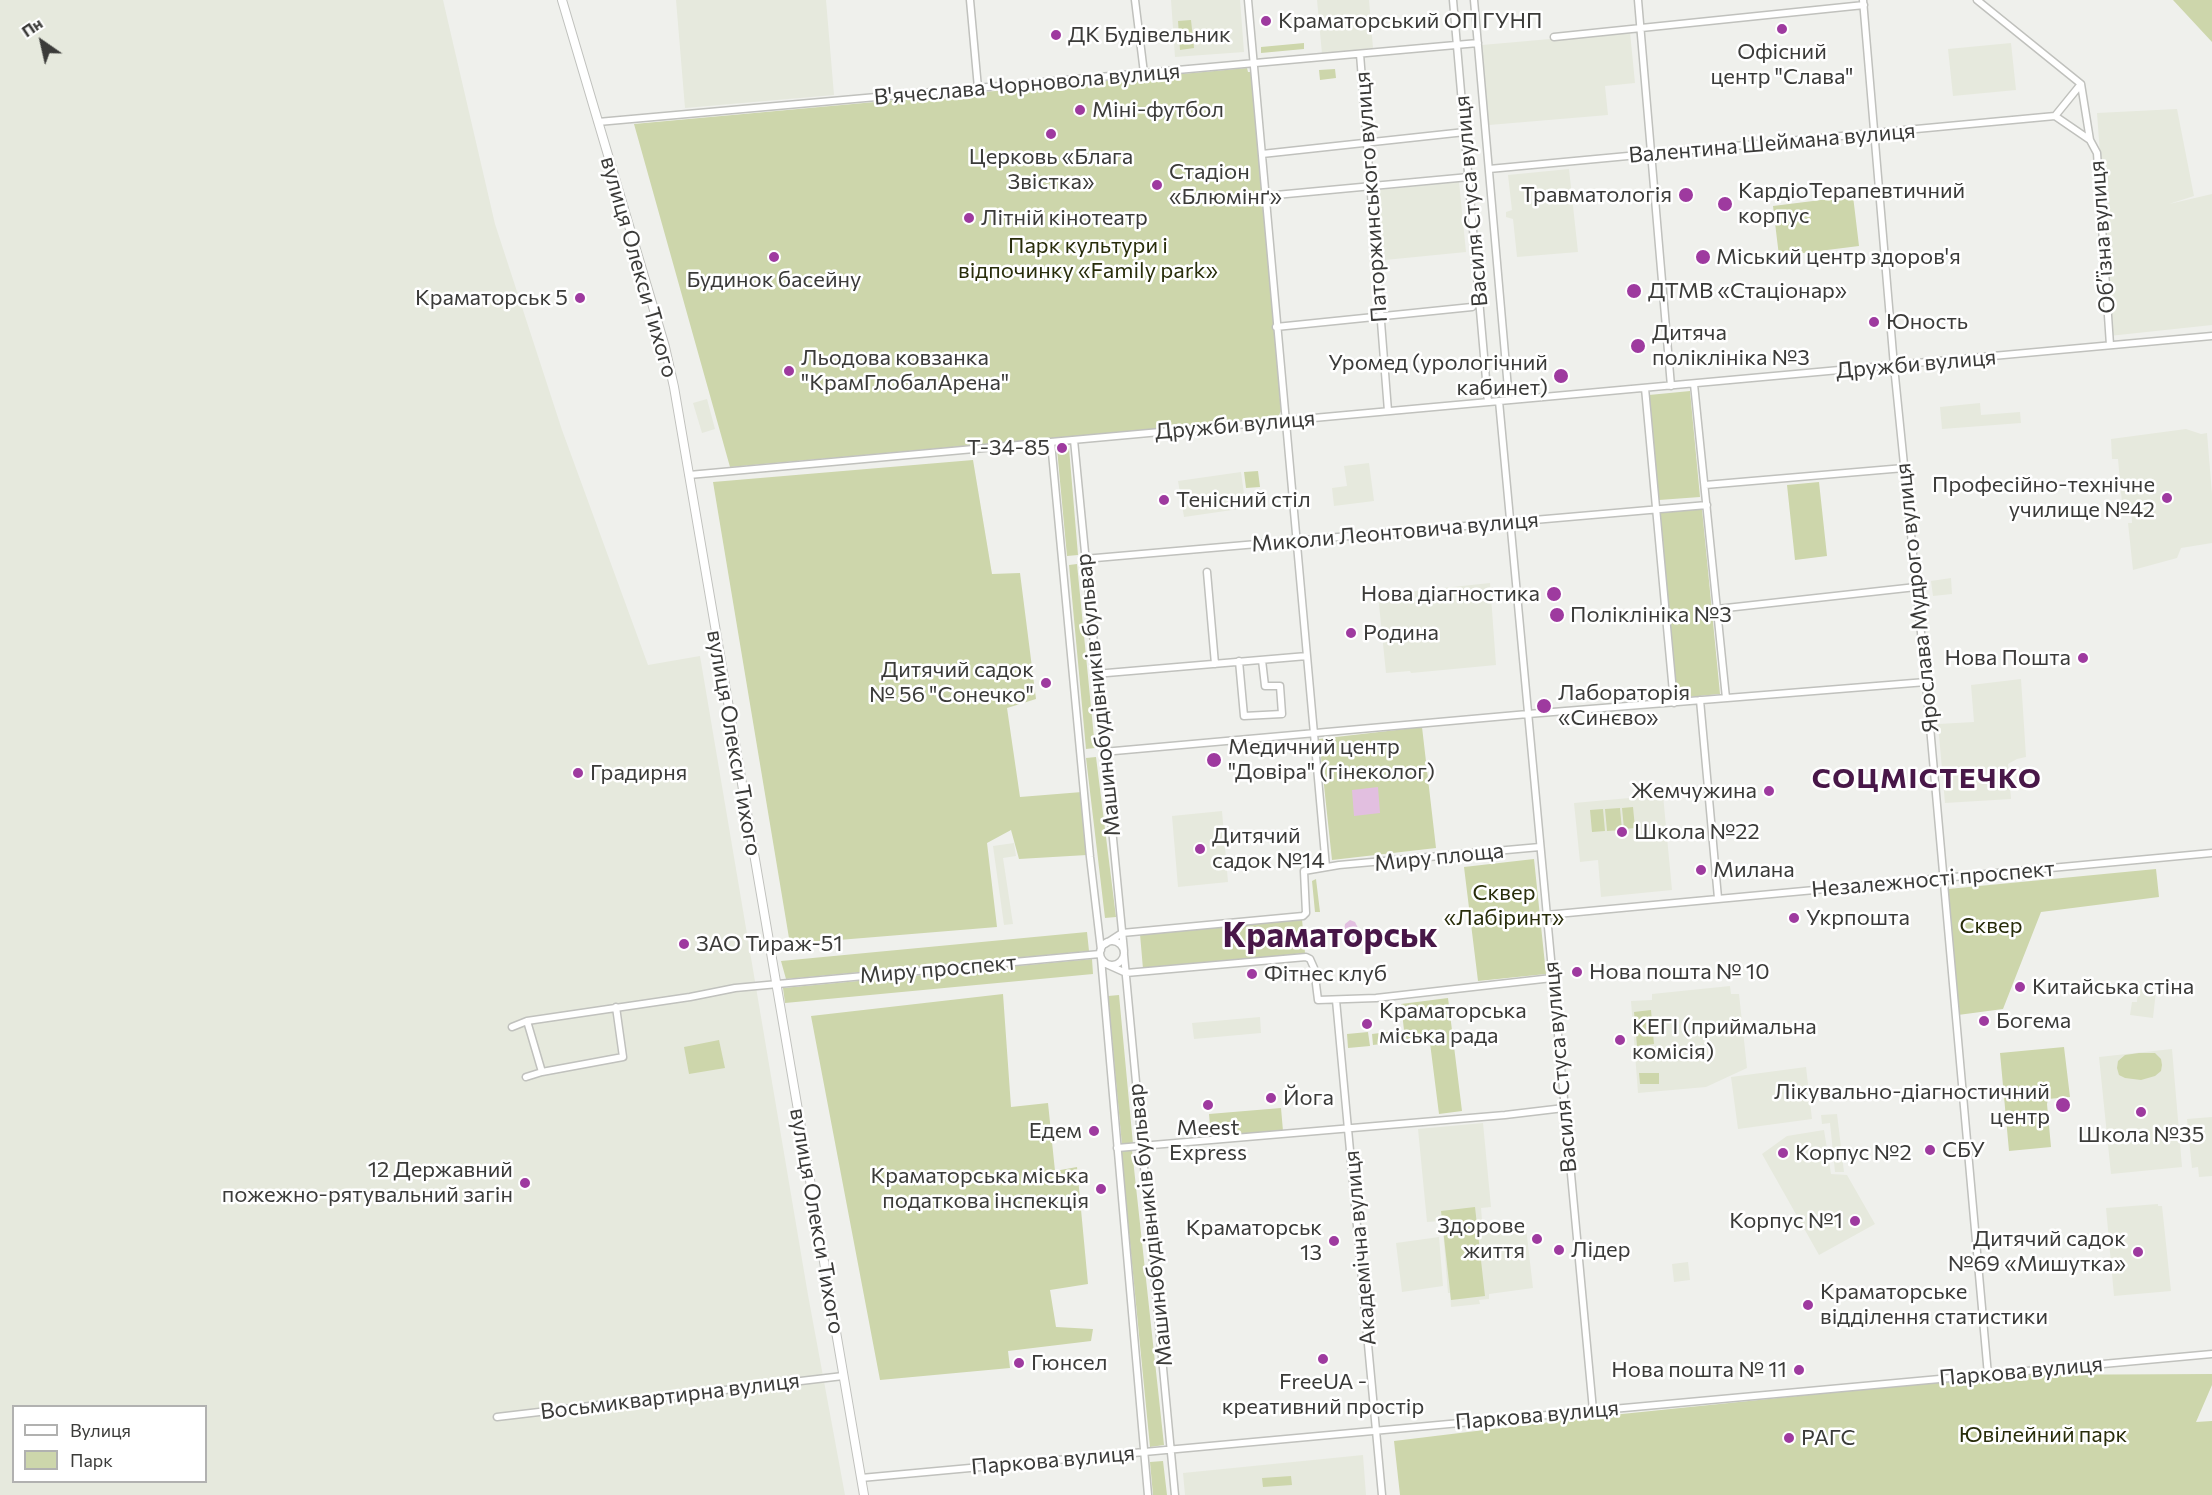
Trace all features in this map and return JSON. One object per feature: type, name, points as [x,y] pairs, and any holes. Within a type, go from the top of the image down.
[{"type":"main road","name":"вулиця Олекси Тихого","points":[[562,0],[665,347],[674,387],[864,1495]]},
{"type":"street","points":[[970,0],[978,88]]},
{"type":"street","points":[[1135,0],[1144,73]]},
{"type":"street","points":[[1248,0],[1284,421],[1326,867]]},
{"type":"street","name":"Василя Стуса вулиця","points":[[1454,0],[1488,402]]},
{"type":"street","name":"Василя Стуса вулиця","points":[[1474,0],[1509,400]]},
{"type":"street","points":[[1638,0],[1671,386]]},
{"type":"street","points":[[1977,0],[2081,84],[2055,116],[2090,140]]},
{"type":"street","points":[[1554,36],[1640,29],[1863,3]]},
{"type":"street","name":"Ярослава Мудрого вулиця","points":[[1863,3],[1876,134],[1894,366],[1926,682],[1988,1375]]},
{"type":"street","name":"В'ячеслава Чорновола вулиця","points":[[598,122],[1478,43]]},
{"type":"street","name":"Паторжинського вулиця","points":[[1360,54],[1388,411]]},
{"type":"street","name":"Об’їзна вулиця","points":[[2081,84],[2090,140],[2097,153],[2110,345]]},
{"type":"street","name":"Валентина Шеймана вулиця","points":[[1489,169],[2055,116]]},
{"type":"street","points":[[1262,154],[1465,132]]},
{"type":"street","points":[[1265,196],[1469,177]]},
{"type":"street","points":[[1276,327],[1472,307]]},
{"type":"street","name":"Дружби вулиця","points":[[689,475],[2212,336]]},
{"type":"street","points":[[1694,384],[1726,698]]},
{"type":"street","points":[[1645,388],[1674,703]]},
{"type":"street","name":"Василя Стуса вулиця","points":[[1499,401],[1593,1410]]},
{"type":"street","name":"Машинобудівників бульвар","points":[[1074,440],[1175,1495]]},
{"type":"street","name":"Машинобудівників бульвар","points":[[1051,442],[1090,857],[1102,954],[1148,1495]]},
{"type":"street","points":[[1704,485],[1904,468]]},
{"type":"street","name":"Миколи Леонтовича вулиця","points":[[1084,559],[1707,505]]},
{"type":"street","points":[[1207,572],[1215,664]]},
{"type":"street","points":[[1717,609],[1916,587]]},
{"type":"street","points":[[1095,674],[1307,656]]},
{"type":"street","points":[[1239,662],[1244,716],[1282,714],[1280,686],[1265,686],[1262,660]]},
{"type":"street","points":[[1103,752],[1528,714],[1926,682]]},
{"type":"street","points":[[1700,700],[1718,898]]},
{"type":"street","name":"Миру площа","points":[[1339,865],[1540,847]]},
{"type":"street","name":"Незалежності проспект","points":[[1546,915],[2212,853]]},
{"type":"street","name":"Миру проспект","points":[[512,1026],[527,1021],[690,997],[735,988],[1102,954],[1122,933],[1303,916],[1306,913],[1304,871],[1339,865]]},
{"type":"street","points":[[1116,942],[1124,953],[1117,964],[1102,954],[1116,942]]},
{"type":"street","name":"Миру проспект","points":[[1102,954],[1126,973],[1306,957],[1310,959],[1314,968],[1318,1000],[1336,1000]]},
{"type":"street","points":[[1336,1000],[1376,998],[1552,978]]},
{"type":"street","name":"Академічна вулиця","points":[[1336,1000],[1382,1495]]},
{"type":"street","points":[[526,1077],[623,1057],[616,1007]]},
{"type":"street","points":[[527,1021],[542,1072]]},
{"type":"street","points":[[1118,1148],[1564,1108]]},
{"type":"street","name":"Паркова вулиця","points":[[861,1478],[2212,1354]]},
{"type":"street","name":"Восьмиквартирна вулиця","points":[[497,1417],[843,1376]]},
{"type":"shaded area","points":[[0,0],[443,0],[495,224],[562,430],[648,665],[700,656],[808,1295],[845,1495],[0,1495]]},
{"type":"shaded area","points":[[676,0],[826,0],[834,95],[685,108]]},
{"type":"shaded area","points":[[1171,0],[1240,0],[1244,52],[1175,57]]},
{"type":"shaded area","points":[[1317,0],[1369,0],[1373,48],[1322,54]]},
{"type":"shaded area","points":[[1630,32],[1635,83],[1605,86],[1608,115],[1489,125],[1482,45]]},
{"type":"shaded area","points":[[2011,43],[2016,90],[1953,96],[1948,49]]},
{"type":"shaded area","points":[[2177,109],[2194,196],[2169,204],[2212,194],[2212,325],[2109,336],[2105,222],[2097,113]]},
{"type":"shaded area","points":[[1569,169],[1578,252],[1517,257],[1513,219],[1506,217],[1506,212],[1512,210],[1508,175]]},
{"type":"shaded area","points":[[1459,182],[1466,252],[1385,260],[1378,190]]},
{"type":"shaded area","points":[[707,399],[715,429],[702,433],[693,403]]},
{"type":"shaded area","points":[[1980,403],[1981,415],[2020,412],[2021,423],[1942,429],[1940,407]]},
{"type":"shaded area","name":"Професійно-технічне училище №42","points":[[2186,429],[2201,434],[2207,433],[2212,494],[2212,543],[2181,548],[2177,558],[2133,570],[2128,523],[2132,523],[2131,502],[2122,503],[2118,459],[2112,459],[2111,439]]},
{"type":"shaded area","points":[[1369,463],[1374,501],[1334,506],[1332,488],[1347,486],[1344,466]]},
{"type":"shaded area","points":[[1241,472],[1246,508],[1184,517],[1178,481]]},
{"type":"shaded area","points":[[1951,578],[1952,594],[1933,596],[1931,581]]},
{"type":"shaded area","points":[[1490,583],[1496,665],[1411,673],[1410,671],[1386,673],[1378,595]]},
{"type":"shaded area","points":[[2021,679],[2026,757],[2008,764],[2011,799],[1945,803],[1938,724],[1974,722],[1971,685]]},
{"type":"shaded area","points":[[1378,787],[1380,813],[1354,816],[1352,790]]},
{"type":"shaded area","name":"Школа №22","points":[[1663,795],[1672,890],[1601,897],[1598,860],[1580,862],[1574,803]]},
{"type":"shaded area","name":"Дитячий садок №14","points":[[1222,811],[1228,882],[1178,887],[1172,816]]},
{"type":"shaded area","points":[[1014,843],[1016,856],[1003,858],[1013,924],[1004,925],[993,846]]},
{"type":"shaded area","points":[[1350,920],[1355,922],[1360,932],[1357,942],[1352,946],[1346,940],[1344,932],[1345,924]]},
{"type":"shaded area","points":[[1730,986],[1731,994],[1739,994],[1747,1068],[1706,1087],[1638,1093],[1631,1001],[1652,1000],[1652,994]]},
{"type":"shaded area","points":[[2138,989],[2156,991],[2153,1018],[2130,1015],[2132,1002],[2137,1002]]},
{"type":"shaded area","points":[[1260,1017],[1261,1033],[1194,1039],[1192,1023]]},
{"type":"shaded area","name":"Школа №35","points":[[2172,1049],[2182,1167],[2111,1174],[2099,1057]]},
{"type":"shaded area","points":[[1806,1067],[1812,1119],[1738,1129],[1731,1077]]},
{"type":"shaded area","points":[[1837,1114],[1844,1172],[1835,1172],[1830,1123],[1822,1124],[1821,1115]]},
{"type":"shaded area","points":[[2212,1117],[2212,1176],[2199,1177],[2198,1167],[2192,1168],[2187,1119]]},
{"type":"shaded area","points":[[1483,1123],[1491,1207],[1481,1208],[1483,1233],[1526,1228],[1533,1288],[1489,1294],[1489,1299],[1479,1300],[1480,1304],[1451,1307],[1443,1230],[1440,1230],[1440,1221],[1427,1222],[1418,1129]]},
{"type":"shaded area","points":[[1824,1130],[1831,1174],[1847,1175],[1875,1224],[1819,1255],[1762,1154],[1787,1136]]},
{"type":"shaded area","name":"Дитячий садок №69 «Мишутка»","points":[[2158,1204],[2162,1206],[2171,1291],[2114,1296],[2106,1208]]},
{"type":"shaded area","points":[[1439,1237],[1443,1286],[1402,1292],[1396,1243]]},
{"type":"shaded area","points":[[1688,1262],[1690,1280],[1674,1282],[1672,1264]]},
{"type":"shaded area","points":[[1363,1455],[1366,1495],[1185,1495],[1183,1473]]},
{"type":"green space","points":[[2173,0],[2212,0],[2212,42]]},
{"type":"green space","points":[[1191,20],[1194,48],[1180,50],[1178,21]]},
{"type":"green space","points":[[1304,43],[1304,49],[1261,53],[1261,47]]},
{"type":"green space","name":"Парк культури і відпочинку «Family park»","points":[[1247,68],[1248,72],[1252,72],[1281,411],[1279,415],[1275,418],[730,467],[634,124]]},
{"type":"green space","points":[[1335,69],[1336,78],[1320,80],[1319,70]]},
{"type":"green space","points":[[1853,196],[1859,246],[1779,256],[1773,206]]},
{"type":"green space","points":[[1690,391],[1700,497],[1659,500],[1649,395]]},
{"type":"green space","points":[[1069,448],[1078,555],[1067,556],[1057,449]]},
{"type":"green space","points":[[973,460],[992,574],[1020,573],[1036,699],[1007,708],[1020,797],[1082,792],[1087,855],[1019,859],[1011,830],[987,843],[997,927],[790,944],[713,482]]},
{"type":"green space","points":[[1258,471],[1260,487],[1246,488],[1244,472]]},
{"type":"green space","points":[[1819,482],[1827,556],[1795,560],[1787,485]]},
{"type":"green space","points":[[1702,509],[1720,694],[1677,698],[1656,513]]},
{"type":"green space","points":[[1077,564],[1095,748],[1086,749],[1069,565]]},
{"type":"green space","points":[[1422,727],[1436,848],[1332,860],[1319,739]]},
{"type":"green space","points":[[1096,757],[1116,917],[1105,918],[1086,758]]},
{"type":"green space","points":[[1633,807],[1635,828],[1624,829],[1622,808]]},
{"type":"green space","points":[[1620,808],[1622,830],[1607,831],[1605,809]]},
{"type":"green space","points":[[1603,809],[1605,831],[1592,832],[1590,810]]},
{"type":"green space","name":"Сквер «Лабіринт»","points":[[1534,859],[1546,974],[1478,981],[1464,867]]},
{"type":"green space","name":"Сквер","points":[[2156,869],[2159,897],[2041,912],[2003,1009],[1958,1015],[1948,889]]},
{"type":"green space","points":[[1316,879],[1320,912],[1315,912],[1312,881]]},
{"type":"green space","points":[[1302,919],[1305,953],[1143,969],[1140,934]]},
{"type":"green space","points":[[1087,932],[1089,951],[786,979],[781,961]]},
{"type":"green space","points":[[1092,959],[1093,974],[785,1003],[783,988]]},
{"type":"green space","points":[[1003,994],[1011,1107],[1048,1103],[1055,1171],[1077,1167],[1088,1284],[1050,1290],[1056,1327],[1093,1329],[1091,1341],[1008,1351],[1010,1368],[880,1380],[811,1016]]},
{"type":"green space","points":[[1119,995],[1133,1144],[1122,1145],[1108,996]]},
{"type":"green space","points":[[1448,998],[1462,1111],[1439,1114],[1430,1043],[1405,1039],[1401,1004]]},
{"type":"green space","points":[[1651,1010],[1654,1044],[1637,1046],[1634,1012]]},
{"type":"green space","points":[[1396,1031],[1397,1042],[1373,1045],[1372,1034]]},
{"type":"green space","points":[[1368,1032],[1370,1046],[1348,1048],[1347,1034]]},
{"type":"green space","points":[[719,1040],[725,1068],[689,1074],[684,1047]]},
{"type":"green space","points":[[2064,1047],[2070,1097],[2048,1099],[2051,1147],[2009,1151],[2000,1053]]},
{"type":"green space","points":[[2155,1053],[2161,1059],[2161,1071],[2155,1076],[2141,1080],[2119,1075],[2118,1061],[2125,1055]]},
{"type":"green space","points":[[1639,1073],[1659,1073],[1659,1084],[1640,1084]]},
{"type":"green space","points":[[1281,1108],[1283,1131],[1211,1137],[1209,1114]]},
{"type":"green space","points":[[1132,1150],[1164,1445],[1150,1447],[1121,1151]]},
{"type":"green space","points":[[1475,1207],[1485,1296],[1451,1300],[1441,1211]]},
{"type":"green space","name":"Ювілейний парк","points":[[2212,1374],[2212,1385],[2196,1422],[2212,1421],[2212,1495],[1400,1495],[1394,1441],[1583,1418],[2002,1375]]},
{"type":"green space","points":[[1163,1461],[1167,1495],[1153,1495],[1150,1462]]},
{"type":"green space","points":[[1291,1476],[1292,1485],[1263,1487],[1262,1478]]},
{"type":"place","name":"Краматорський ОП ГУНП","points":[[1266,21]]},
{"type":"place","name":"Офісний центр \"Слава\"","points":[[1782,29]]},
{"type":"place","name":"ДК Будівельник","points":[[1056,35]]},
{"type":"place","name":"Міні-футбол","points":[[1080,110]]},
{"type":"place","name":"Церковь «Блага Звістка»","points":[[1051,134]]},
{"type":"place","name":"Стадіон «Блюмінґ»","points":[[1157,185]]},
{"type":"place","name":"Травматологія","points":[[1686,195]]},
{"type":"place","name":"КардіоТерапевтичний корпус","points":[[1725,204]]},
{"type":"place","name":"Літній кінотеатр","points":[[969,218]]},
{"type":"place","name":"Будинок басейну","points":[[774,257]]},
{"type":"place","name":"Міський центр здоров'я","points":[[1703,257]]},
{"type":"place","name":"ДТМВ «Стаціонар»","points":[[1634,291]]},
{"type":"place","name":"Краматорськ 5","points":[[580,298]]},
{"type":"place","name":"Юность","points":[[1874,322]]},
{"type":"place","name":"Дитяча поліклініка №3","points":[[1638,346]]},
{"type":"place","name":"Льодова ковзанка \"КрамГлобалАрена\"","points":[[789,371]]},
{"type":"place","name":"Уромед (урологічний кабинет)","points":[[1561,376]]},
{"type":"place","name":"Т-34-85","points":[[1062,448]]},
{"type":"place","name":"Професійно-технічне училище №42","points":[[2167,498]]},
{"type":"place","name":"Тенісний стіл","points":[[1164,500]]},
{"type":"place","name":"Нова діагностика","points":[[1554,594]]},
{"type":"place","name":"Поліклініка №3","points":[[1557,615]]},
{"type":"place","name":"Родина","points":[[1351,633]]},
{"type":"place","name":"Нова Пошта","points":[[2083,658]]},
{"type":"place","name":"Дитячий садок № 56 \"Сонечко\"","points":[[1046,683]]},
{"type":"place","name":"Лабораторія «Синєво»","points":[[1544,706]]},
{"type":"place","name":"Медичний центр \"Довіра\" (гінеколог)","points":[[1214,760]]},
{"type":"place","name":"Градирня","points":[[578,773]]},
{"type":"place","name":"Жемчужина","points":[[1769,791]]},
{"type":"place","name":"Школа №22","points":[[1622,832]]},
{"type":"place","name":"Дитячий садок №14","points":[[1200,849]]},
{"type":"place","name":"Милана","points":[[1701,870]]},
{"type":"place","name":"Укрпошта","points":[[1794,918]]},
{"type":"place","name":"ЗАО Тираж-51","points":[[684,944]]},
{"type":"place","name":"Нова пошта № 10","points":[[1577,972]]},
{"type":"place","name":"Фітнес клуб","points":[[1252,974]]},
{"type":"place","name":"Китайська стіна","points":[[2020,987]]},
{"type":"place","name":"Богема","points":[[1984,1021]]},
{"type":"place","name":"Краматорська міська рада","points":[[1367,1024]]},
{"type":"place","name":"КЕГІ (приймальна комісія)","points":[[1620,1040]]},
{"type":"place","name":"Йога","points":[[1271,1098]]},
{"type":"place","name":"Meest Express","points":[[1208,1105]]},
{"type":"place","name":"Лікувально-діагностичний центр","points":[[2063,1105]]},
{"type":"place","name":"Школа №35","points":[[2141,1112]]},
{"type":"place","name":"Едем","points":[[1094,1131]]},
{"type":"place","name":"СБУ","points":[[1930,1150]]},
{"type":"place","name":"Корпус №2","points":[[1783,1153]]},
{"type":"place","name":"12 Державний пожежно-рятувальний загін","points":[[525,1183]]},
{"type":"place","name":"Краматорська міська податкова інспекція","points":[[1101,1189]]},
{"type":"place","name":"Корпус №1","points":[[1855,1221]]},
{"type":"place","name":"Здорове життя","points":[[1537,1239]]},
{"type":"place","name":"Краматорськ 13","points":[[1334,1241]]},
{"type":"place","name":"Лідер","points":[[1559,1250]]},
{"type":"place","name":"Дитячий садок №69 «Мишутка»","points":[[2138,1252]]},
{"type":"place","name":"Краматорське відділення статистики","points":[[1808,1305]]},
{"type":"place","name":"FreeUA - креативний простір","points":[[1323,1359]]},
{"type":"place","name":"Гюнсел","points":[[1019,1363]]},
{"type":"place","name":"Нова пошта № 11","points":[[1799,1370]]},
{"type":"place","name":"РАГС","points":[[1789,1438]]},
{"type":"district","name":"СОЦМІСТЕЧКО","points":[[1927,779]]},
{"type":"district","name":"Краматорськ","points":[[1330,936]]}]
